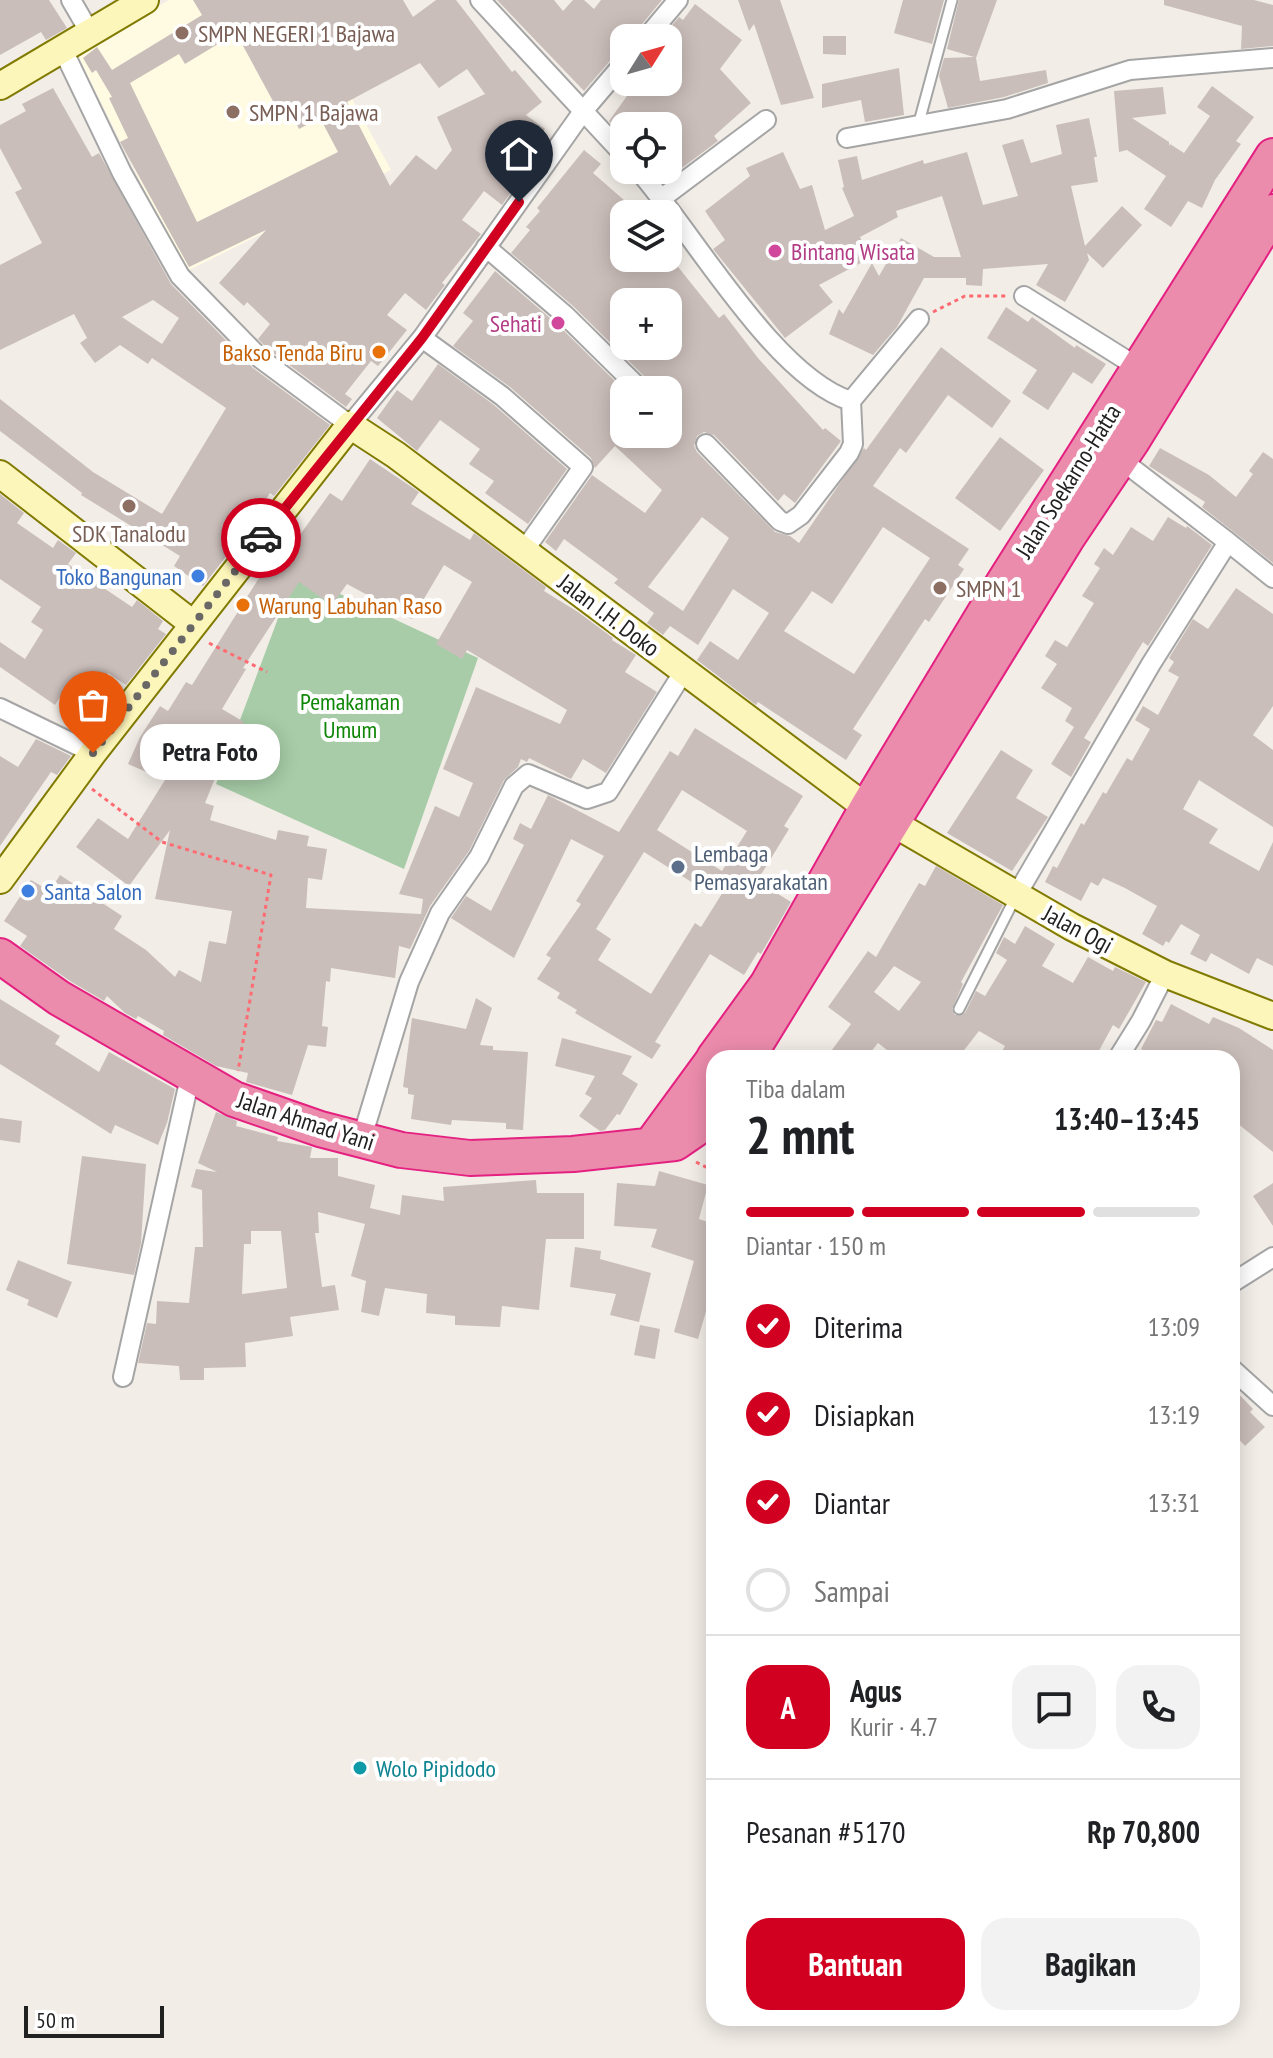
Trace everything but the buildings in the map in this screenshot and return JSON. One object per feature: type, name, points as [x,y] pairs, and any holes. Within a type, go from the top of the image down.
[{"type":"highway","name":"Jalan Soekarno-Hatta","points":[[1119,441],[1139,368],[1273,156]]},
{"type":"highway","name":"Jalan Soekarno-Hatta","points":[[720,1050],[767,985],[879,816],[1119,441],[1263,249],[1273,212]]},
{"type":"highway","name":"Jalan Soekarno-Hatta","points":[[751,1050],[879,816]]},
{"type":"highway","name":"Jalan Ahmad Yani","points":[[0,956],[71,1005],[234,1099],[361,1141],[433,1155],[470,1158],[573,1154],[651,1145]]},
{"type":"highway","name":"Jalan Soekarno-Hatta","points":[[651,1145],[706,1069]]},
{"type":"highway","points":[[651,1145],[675,1143],[706,1117]]},
{"type":"street","points":[[71,0],[89,31]]},
{"type":"street","points":[[0,86],[145,0]]},
{"type":"street","points":[[480,0],[610,139]]},
{"type":"street","points":[[658,24],[678,0]]},
{"type":"street","points":[[62,48],[122,173],[162,249],[180,276],[261,359],[350,425]]},
{"type":"street","points":[[847,138],[1007,109],[1130,70],[1273,58]]},
{"type":"street","points":[[0,880],[190,628],[422,338],[584,110],[610,79]]},
{"type":"street","points":[[662,198],[766,120]]},
{"type":"street","points":[[650,184],[732,295],[800,368],[837,396],[851,401]]},
{"type":"street","points":[[486,247],[565,315],[627,376]]},
{"type":"street","points":[[1024,296],[1139,368]]},
{"type":"street","points":[[706,444],[780,521],[788,524],[801,515],[849,453],[853,444],[851,401],[919,319]]},
{"type":"street","points":[[422,338],[502,396],[583,467],[523,552]]},
{"type":"street","name":"Jalan I.H. Doko","points":[[350,425],[396,455],[879,816]]},
{"type":"street","points":[[1119,441],[1228,542],[1273,578]]},
{"type":"street","points":[[0,474],[190,628]]},
{"type":"street","points":[[1016,896],[1126,704],[1228,542]]},
{"type":"street","points":[[361,1141],[409,982],[440,913],[479,857],[514,786],[528,774],[587,799],[608,792],[684,671]]},
{"type":"street","points":[[0,708],[93,753]]},
{"type":"street","name":"Jalan Ogi","points":[[879,816],[1016,896],[1165,974],[1273,1016]]},
{"type":"street","points":[[1123,1050],[1165,974]]},
{"type":"street","points":[[123,1377],[191,1073]]},
{"type":"street","points":[[1240,1278],[1273,1257]]},
{"type":"street","points":[[1240,1376],[1273,1406]]},
{"type":"lane","points":[[918,126],[952,0]]},
{"type":"lane","points":[[959,1009],[1016,896]]},
{"type":"path","points":[[919,319],[965,296],[1024,296]]},
{"type":"path","points":[[190,628],[267,672]]},
{"type":"path","points":[[77,777],[162,842],[271,875],[234,1099]]},
{"type":"shaded area","name":"SMPN 1 Bajawa","points":[[169,0],[298,0],[391,170],[185,272],[77,54]]},
{"type":"green space","name":"Pemakaman Umum","points":[[295,573],[478,658],[404,869],[216,784]]},
{"type":"way so far","points":[[93,753],[261,538]]},
{"type":"place","name":"SMPN NEGERI 1 Bajawa","points":[[182,33]]},
{"type":"place","name":"SMPN 1 Bajawa","points":[[233,112]]},
{"type":"place","name":"Bintang Wisata","points":[[775,251]]},
{"type":"place","name":"Sehati","points":[[558,323]]},
{"type":"place","name":"Bakso Tenda Biru","points":[[379,352]]},
{"type":"place","name":"SDK Tanalodu","points":[[129,506]]},
{"type":"place","name":"Toko Bangunan","points":[[198,576]]},
{"type":"place","name":"SMPN 1","points":[[940,588]]},
{"type":"place","name":"Warung Labuhan Raso","points":[[243,605]]},
{"type":"place","name":"Petra Foto","points":[[93,753]]},
{"type":"place","name":"Lembaga Pemasyarakatan","points":[[678,867]]},
{"type":"place","name":"Santa Salon","points":[[28,891]]},
{"type":"place","name":"Wolo Pipidodo","points":[[360,1768]]},
{"type":"route","points":[[261,538],[422,338],[519,202]]}]
